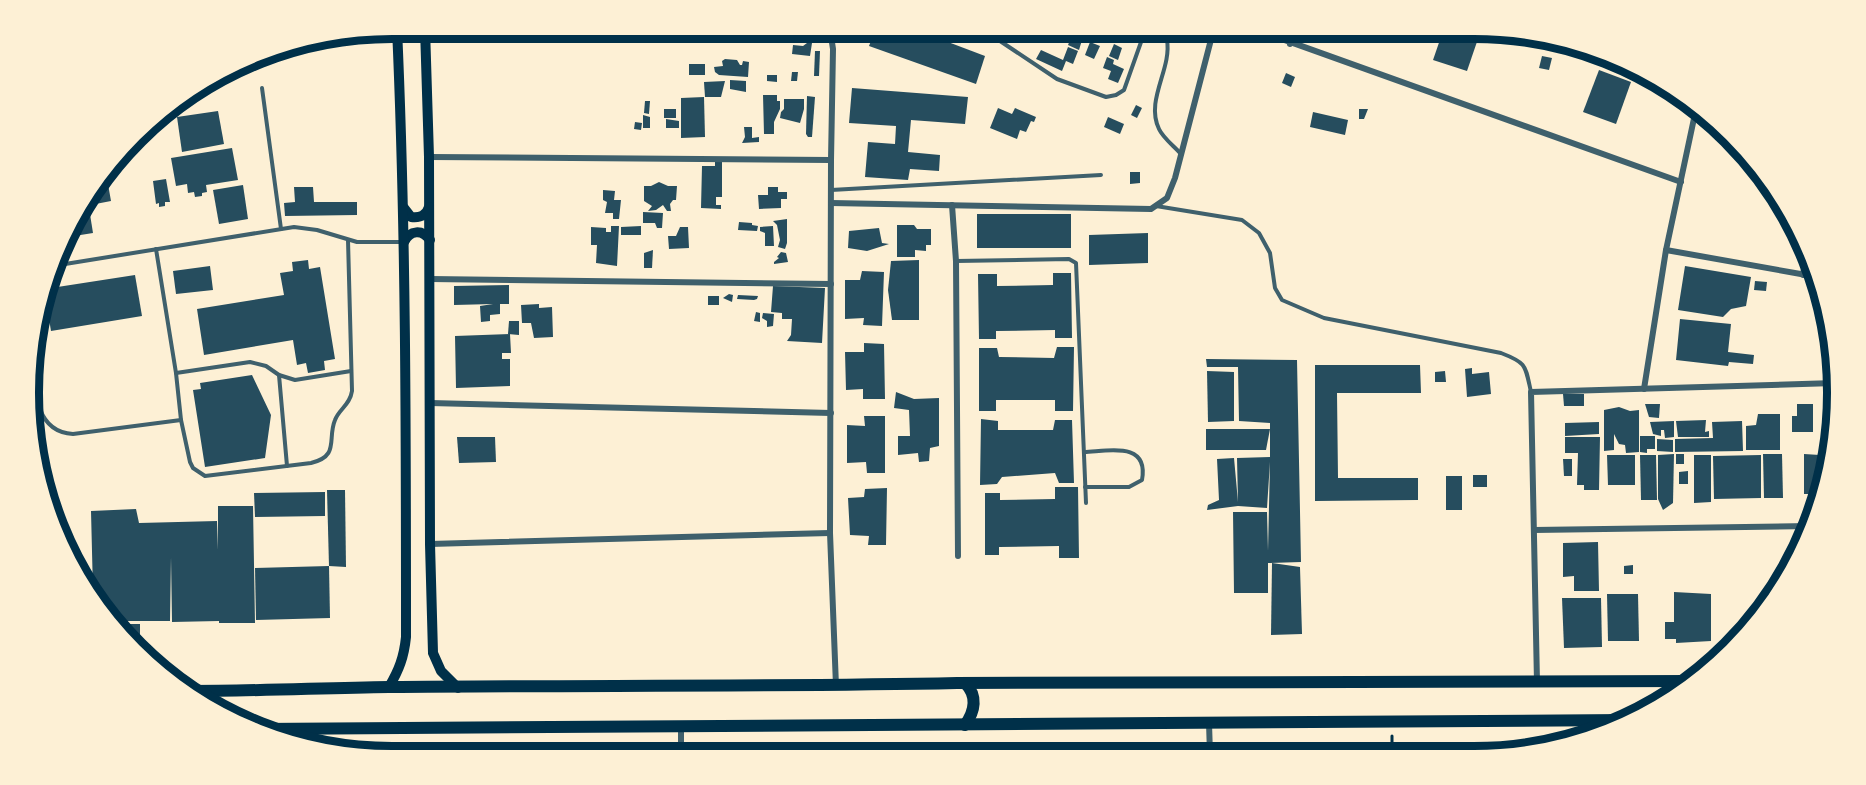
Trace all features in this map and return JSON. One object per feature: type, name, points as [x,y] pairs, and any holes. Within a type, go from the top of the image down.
[{"type":"main road","points":[[389,687],[400,668],[406,638],[404,208],[397,39]]},
{"type":"main road","points":[[425,39],[429,157],[430,544],[433,653],[441,671],[458,688]]},
{"type":"main road","points":[[404,208],[406,213],[417,218],[428,211],[429,205]]},
{"type":"main road","points":[[404,242],[411,233],[416,232],[426,235],[430,240]]},
{"type":"main road","points":[[203,691],[389,687],[836,686],[965,683],[1677,681]]},
{"type":"main road","points":[[965,683],[970,688],[974,703],[970,718],[965,724]]},
{"type":"main road","points":[[285,729],[1606,720]]},
{"type":"street","points":[[831,39],[830,533],[836,686]]},
{"type":"street","points":[[831,203],[1151,209],[1167,198],[1211,39]]},
{"type":"street","points":[[1278,39],[1681,182]]},
{"type":"street","points":[[1290,44],[1292,39]]},
{"type":"street","points":[[1644,389],[1666,250],[1694,116]]},
{"type":"street","points":[[429,157],[831,160]]},
{"type":"street","points":[[952,205],[956,261],[958,556]]},
{"type":"street","points":[[1666,250],[1807,275]]},
{"type":"street","points":[[1803,275],[1804,268]]},
{"type":"street","points":[[430,279],[831,284]]},
{"type":"street","points":[[1537,682],[1531,392],[1827,383]]},
{"type":"street","points":[[430,403],[831,413]]},
{"type":"street","points":[[1534,530],[1801,526]]},
{"type":"street","points":[[430,544],[830,533]]},
{"type":"street","points":[[1209,723],[1210,746]]},
{"type":"street","points":[[681,726],[681,746]]},
{"type":"lane","points":[[997,39],[1057,79],[1106,97],[1124,90],[1143,39]]},
{"type":"lane","points":[[1165,39],[1168,50],[1156,96],[1155,118],[1160,131],[1181,154]]},
{"type":"lane","points":[[261,88],[281,229]]},
{"type":"lane","points":[[831,190],[1101,175]]},
{"type":"lane","points":[[1156,206],[1242,220],[1259,233],[1270,253],[1275,288],[1282,300],[1324,318],[1501,353],[1516,358],[1526,366],[1531,392]]},
{"type":"lane","points":[[63,264],[294,227],[309,228],[366,243],[404,242]]},
{"type":"lane","points":[[156,249],[176,373],[181,420],[190,462],[199,473],[205,476],[318,461],[329,453],[332,447],[334,423],[351,397],[348,240]]},
{"type":"lane","points":[[956,261],[1069,259],[1076,263],[1086,503]]},
{"type":"lane","points":[[176,373],[250,362],[266,366],[279,375],[295,380],[351,372]]},
{"type":"lane","points":[[279,375],[287,466]]},
{"type":"lane","points":[[40,409],[45,422],[58,431],[73,434],[181,420]]},
{"type":"lane","points":[[1084,452],[1126,450],[1138,456],[1144,468],[1142,480],[1129,486],[1085,487]]},
{"type":"path","points":[[1391,722],[1392,746]]},
{"type":"building","points":[[872,39],[940,39],[985,56],[976,84],[869,46]]},
{"type":"building","points":[[1070,39],[1082,40],[1079,50],[1068,45]]},
{"type":"building","points":[[1440,39],[1478,39],[1467,71],[1433,60]]},
{"type":"building","points":[[1090,42],[1100,46],[1094,59],[1085,55]]},
{"type":"building","points":[[812,43],[810,56],[792,54],[793,45],[803,46]]},
{"type":"building","points":[[1114,44],[1122,48],[1118,60],[1109,56]]},
{"type":"building","points":[[1068,47],[1078,51],[1073,64],[1066,61],[1062,71],[1036,59],[1041,50],[1063,60]]},
{"type":"building","points":[[815,51],[820,51],[819,76],[814,76]]},
{"type":"building","points":[[1542,56],[1552,58],[1549,70],[1539,68]]},
{"type":"building","points":[[1107,57],[1114,60],[1113,64],[1124,69],[1118,83],[1108,79],[1111,71],[1103,68]]},
{"type":"building","points":[[737,60],[740,65],[743,61],[749,62],[748,77],[719,75],[715,72],[714,67],[723,66],[722,61]]},
{"type":"building","points":[[689,64],[705,64],[705,75],[689,75]]},
{"type":"building","points":[[1599,70],[1631,82],[1616,124],[1583,112]]},
{"type":"building","points":[[792,72],[798,72],[797,81],[791,81]]},
{"type":"building","points":[[1286,73],[1295,77],[1291,87],[1282,83]]},
{"type":"building","points":[[767,75],[777,75],[777,82],[767,81]]},
{"type":"building","points":[[730,80],[746,81],[746,92],[730,89]]},
{"type":"building","points":[[725,81],[721,97],[705,97],[704,82]]},
{"type":"building","points":[[852,88],[968,97],[965,124],[911,120],[908,152],[940,155],[939,171],[910,169],[908,180],[865,177],[868,142],[895,144],[896,126],[849,123]]},
{"type":"building","points":[[763,95],[777,95],[777,101],[780,101],[780,109],[774,122],[774,134],[764,134]]},
{"type":"building","points":[[807,96],[815,97],[812,137],[806,134]]},
{"type":"building","points":[[704,97],[705,137],[681,138],[681,98]]},
{"type":"building","points":[[784,99],[804,99],[800,123],[780,118],[784,109]]},
{"type":"building","points":[[645,101],[650,101],[649,114],[644,113]]},
{"type":"building","points":[[1136,105],[1142,108],[1137,118],[1131,115]]},
{"type":"building","points":[[998,108],[1012,114],[1015,108],[1036,117],[1034,122],[1031,121],[1026,132],[1020,130],[1017,139],[990,128]]},
{"type":"building","points":[[664,109],[676,109],[676,118],[664,118]]},
{"type":"building","points":[[1359,109],[1368,109],[1364,119],[1359,119]]},
{"type":"building","points":[[218,111],[224,144],[182,152],[177,117]]},
{"type":"building","points":[[1313,112],[1348,120],[1345,135],[1310,127]]},
{"type":"building","points":[[643,115],[650,117],[650,128],[643,128]]},
{"type":"building","points":[[1108,117],[1124,124],[1120,134],[1104,127]]},
{"type":"building","points":[[666,119],[679,121],[679,128],[666,128]]},
{"type":"building","points":[[635,122],[642,123],[641,130],[634,129]]},
{"type":"building","points":[[744,127],[752,127],[752,138],[759,137],[759,142],[742,143],[745,137]]},
{"type":"building","points":[[232,148],[238,180],[206,185],[207,192],[195,197],[194,192],[188,193],[187,184],[176,186],[171,158]]},
{"type":"building","points":[[715,161],[722,161],[722,197],[716,197],[716,205],[721,205],[721,209],[701,208],[702,166],[715,166]]},
{"type":"building","points":[[1130,172],[1140,172],[1140,183],[1130,184]]},
{"type":"building","points":[[166,179],[170,202],[165,202],[165,206],[159,207],[159,203],[156,204],[153,181]]},
{"type":"building","points":[[659,182],[668,186],[677,186],[676,200],[670,204],[671,211],[667,211],[663,205],[656,210],[648,211],[652,206],[644,201],[644,186],[651,186]]},
{"type":"building","points":[[107,184],[111,201],[94,204],[98,198]]},
{"type":"building","points":[[243,185],[248,219],[219,224],[213,190]]},
{"type":"building","points":[[294,187],[313,187],[314,202],[357,202],[357,215],[285,216],[284,203],[295,202]]},
{"type":"building","points":[[768,187],[778,187],[778,192],[787,192],[787,199],[781,199],[781,208],[759,209],[758,195],[768,195]]},
{"type":"building","points":[[603,190],[615,191],[614,200],[621,200],[619,219],[613,219],[613,213],[605,213],[607,202],[603,200]]},
{"type":"building","points":[[89,211],[93,233],[75,236]]},
{"type":"building","points":[[643,212],[663,213],[662,228],[657,228],[655,223],[643,223]]},
{"type":"building","points":[[977,214],[1071,214],[1071,248],[977,248]]},
{"type":"building","points":[[787,219],[785,249],[778,247],[780,240],[777,225],[773,221]]},
{"type":"building","points":[[739,222],[758,226],[757,231],[738,230]]},
{"type":"building","points":[[897,225],[914,225],[917,229],[931,229],[931,245],[926,245],[926,251],[915,250],[915,257],[897,257]]},
{"type":"building","points":[[611,226],[619,226],[617,266],[596,263],[597,245],[591,245],[591,227],[606,228],[606,232],[611,232]]},
{"type":"building","points":[[641,226],[641,235],[621,235],[621,227]]},
{"type":"building","points":[[773,226],[774,246],[765,246],[765,233],[760,231],[760,227]]},
{"type":"building","points":[[680,227],[688,227],[689,248],[669,249],[668,236],[676,236]]},
{"type":"building","points":[[879,228],[882,243],[889,244],[867,251],[848,248],[849,231]]},
{"type":"building","points":[[1148,233],[1148,263],[1089,265],[1089,235]]},
{"type":"building","points":[[653,250],[652,268],[644,268],[644,253]]},
{"type":"building","points":[[781,252],[786,253],[788,262],[774,264],[779,258],[777,257]]},
{"type":"building","points":[[308,260],[309,269],[320,267],[335,359],[324,361],[325,370],[308,373],[306,363],[297,365],[293,340],[204,355],[197,309],[284,295],[280,273],[293,271],[292,262]]},
{"type":"building","points":[[919,260],[919,320],[892,320],[888,290],[891,261]]},
{"type":"building","points":[[210,266],[213,290],[176,294],[173,271]]},
{"type":"building","points":[[1685,266],[1751,277],[1746,306],[1731,309],[1723,317],[1678,310]]},
{"type":"building","points":[[862,271],[884,272],[882,326],[863,325],[864,318],[845,319],[845,280],[860,280]]},
{"type":"building","points":[[1053,273],[1071,273],[1072,338],[1055,338],[1055,330],[996,331],[996,339],[979,339],[978,274],[997,274],[997,286],[1053,285]]},
{"type":"building","points":[[135,275],[142,316],[51,331],[48,314],[55,287]]},
{"type":"building","points":[[1755,281],[1767,282],[1766,291],[1754,290]]},
{"type":"building","points":[[509,285],[509,304],[500,304],[500,314],[490,315],[490,321],[481,322],[480,306],[493,304],[454,305],[454,286]]},
{"type":"building","points":[[773,286],[825,288],[822,343],[787,341],[791,335],[792,319],[782,319],[782,313],[771,312]]},
{"type":"building","points":[[729,294],[733,295],[732,302],[723,298]]},
{"type":"building","points":[[738,295],[758,296],[754,300],[737,299]]},
{"type":"building","points":[[708,296],[719,296],[719,305],[708,305]]},
{"type":"building","points":[[539,304],[539,308],[552,307],[553,337],[534,338],[531,323],[522,323],[521,305]]},
{"type":"building","points":[[756,312],[760,313],[760,322],[754,321]]},
{"type":"building","points":[[763,313],[774,314],[773,326],[767,327],[767,321],[762,318]]},
{"type":"building","points":[[1680,319],[1731,324],[1728,352],[1754,355],[1753,364],[1729,362],[1728,366],[1676,360]]},
{"type":"building","points":[[509,321],[519,321],[519,335],[508,334]]},
{"type":"building","points":[[510,334],[511,353],[502,353],[502,359],[510,359],[510,386],[456,388],[455,336]]},
{"type":"building","points":[[864,343],[884,344],[885,399],[863,399],[863,389],[846,390],[845,352],[864,352]]},
{"type":"building","points":[[1057,347],[1074,347],[1073,411],[1055,411],[1055,400],[996,400],[996,411],[979,411],[979,348],[997,348],[999,357],[1054,358]]},
{"type":"building","points":[[1206,359],[1297,360],[1301,562],[1268,563],[1268,593],[1234,593],[1233,512],[1267,512],[1268,551],[1270,462],[1267,508],[1238,506],[1207,510],[1208,505],[1219,500],[1217,459],[1234,458],[1238,502],[1237,458],[1270,457],[1270,423],[1239,421],[1238,367],[1207,367]]},
{"type":"building","points":[[1315,365],[1420,365],[1421,393],[1337,393],[1338,478],[1418,478],[1418,500],[1315,501]]},
{"type":"building","points":[[1472,368],[1472,374],[1489,372],[1491,394],[1467,397],[1465,369]]},
{"type":"building","points":[[1207,371],[1234,372],[1234,421],[1208,422]]},
{"type":"building","points":[[1445,371],[1446,382],[1435,382],[1435,372]]},
{"type":"building","points":[[252,375],[271,415],[265,458],[205,467],[193,390],[201,389],[200,383]]},
{"type":"building","points":[[896,392],[914,399],[939,398],[939,446],[930,448],[929,461],[919,462],[918,453],[898,455],[898,436],[910,436],[909,410],[894,408]]},
{"type":"building","points":[[1563,394],[1584,394],[1584,406],[1564,406]]},
{"type":"building","points":[[1645,404],[1660,404],[1659,418],[1649,417]]},
{"type":"building","points":[[1797,404],[1813,404],[1813,432],[1792,432],[1792,416],[1797,416]]},
{"type":"building","points":[[1619,407],[1630,411],[1639,410],[1639,452],[1626,453],[1625,445],[1619,444],[1614,434],[1614,450],[1604,451],[1604,410]]},
{"type":"building","points":[[1758,414],[1780,414],[1780,450],[1746,450],[1746,426],[1756,425]]},
{"type":"building","points":[[864,416],[885,416],[885,473],[867,473],[866,462],[847,463],[847,425],[865,426]]},
{"type":"building","points":[[981,419],[998,421],[998,430],[1053,430],[1055,420],[1072,420],[1074,483],[1059,483],[1055,473],[1002,477],[997,484],[980,485]]},
{"type":"building","points":[[1706,420],[1705,432],[1709,431],[1709,437],[1678,437],[1676,421]]},
{"type":"building","points":[[1674,421],[1674,437],[1665,438],[1664,430],[1661,430],[1661,436],[1653,434],[1650,422]]},
{"type":"building","points":[[1742,421],[1743,451],[1675,452],[1675,439],[1713,438],[1712,422]]},
{"type":"building","points":[[1599,422],[1599,434],[1565,436],[1565,423]]},
{"type":"building","points":[[1206,429],[1270,429],[1266,450],[1206,450]]},
{"type":"building","points":[[1640,436],[1655,436],[1655,449],[1647,449],[1647,453],[1640,452]]},
{"type":"building","points":[[457,437],[495,437],[496,462],[459,463]]},
{"type":"building","points":[[1565,437],[1600,437],[1599,490],[1584,490],[1584,485],[1577,485],[1578,453],[1565,453]]},
{"type":"building","points":[[1657,439],[1673,440],[1673,452],[1657,451]]},
{"type":"building","points":[[1674,454],[1673,503],[1663,510],[1658,499],[1658,455]]},
{"type":"building","points":[[1676,454],[1684,454],[1684,464],[1676,464]]},
{"type":"building","points":[[1763,454],[1782,454],[1783,498],[1764,498]]},
{"type":"building","points":[[1804,454],[1820,455],[1812,494],[1804,494]]},
{"type":"building","points":[[1607,455],[1635,455],[1635,485],[1608,485]]},
{"type":"building","points":[[1640,455],[1656,455],[1657,500],[1641,500]]},
{"type":"building","points":[[1694,455],[1711,455],[1711,502],[1694,503]]},
{"type":"building","points":[[1761,455],[1761,498],[1714,499],[1713,456]]},
{"type":"building","points":[[1563,459],[1572,459],[1572,476],[1564,476]]},
{"type":"building","points":[[1688,471],[1688,484],[1679,484],[1679,472]]},
{"type":"building","points":[[1473,475],[1487,475],[1487,487],[1473,487]]},
{"type":"building","points":[[1446,476],[1462,476],[1462,510],[1446,510]]},
{"type":"building","points":[[1055,487],[1078,487],[1079,558],[1059,558],[1059,546],[999,547],[999,555],[985,555],[985,493],[1000,493],[1000,500],[1055,499]]},
{"type":"building","points":[[887,488],[886,545],[868,545],[869,536],[850,535],[848,498],[864,497],[865,489]]},
{"type":"building","points":[[327,490],[345,490],[346,567],[329,566]]},
{"type":"building","points":[[325,492],[325,516],[255,517],[254,493]]},
{"type":"building","points":[[218,506],[253,506],[255,623],[172,622],[171,557],[170,621],[123,621],[93,579],[91,511],[136,509],[139,523],[217,521],[218,550]]},
{"type":"building","points":[[1598,542],[1599,591],[1574,591],[1574,576],[1563,577],[1563,543]]},
{"type":"building","points":[[1272,563],[1300,567],[1302,634],[1271,635]]},
{"type":"building","points":[[1633,565],[1633,574],[1624,574],[1624,566]]},
{"type":"building","points":[[329,566],[330,618],[256,620],[255,568]]},
{"type":"building","points":[[1674,592],[1711,594],[1711,641],[1676,643],[1676,639],[1665,639],[1665,622],[1674,622]]},
{"type":"building","points":[[1607,594],[1638,594],[1639,641],[1608,641]]},
{"type":"building","points":[[1562,598],[1601,598],[1602,647],[1564,648]]},
{"type":"building","points":[[125,624],[140,624],[140,639]]}]
